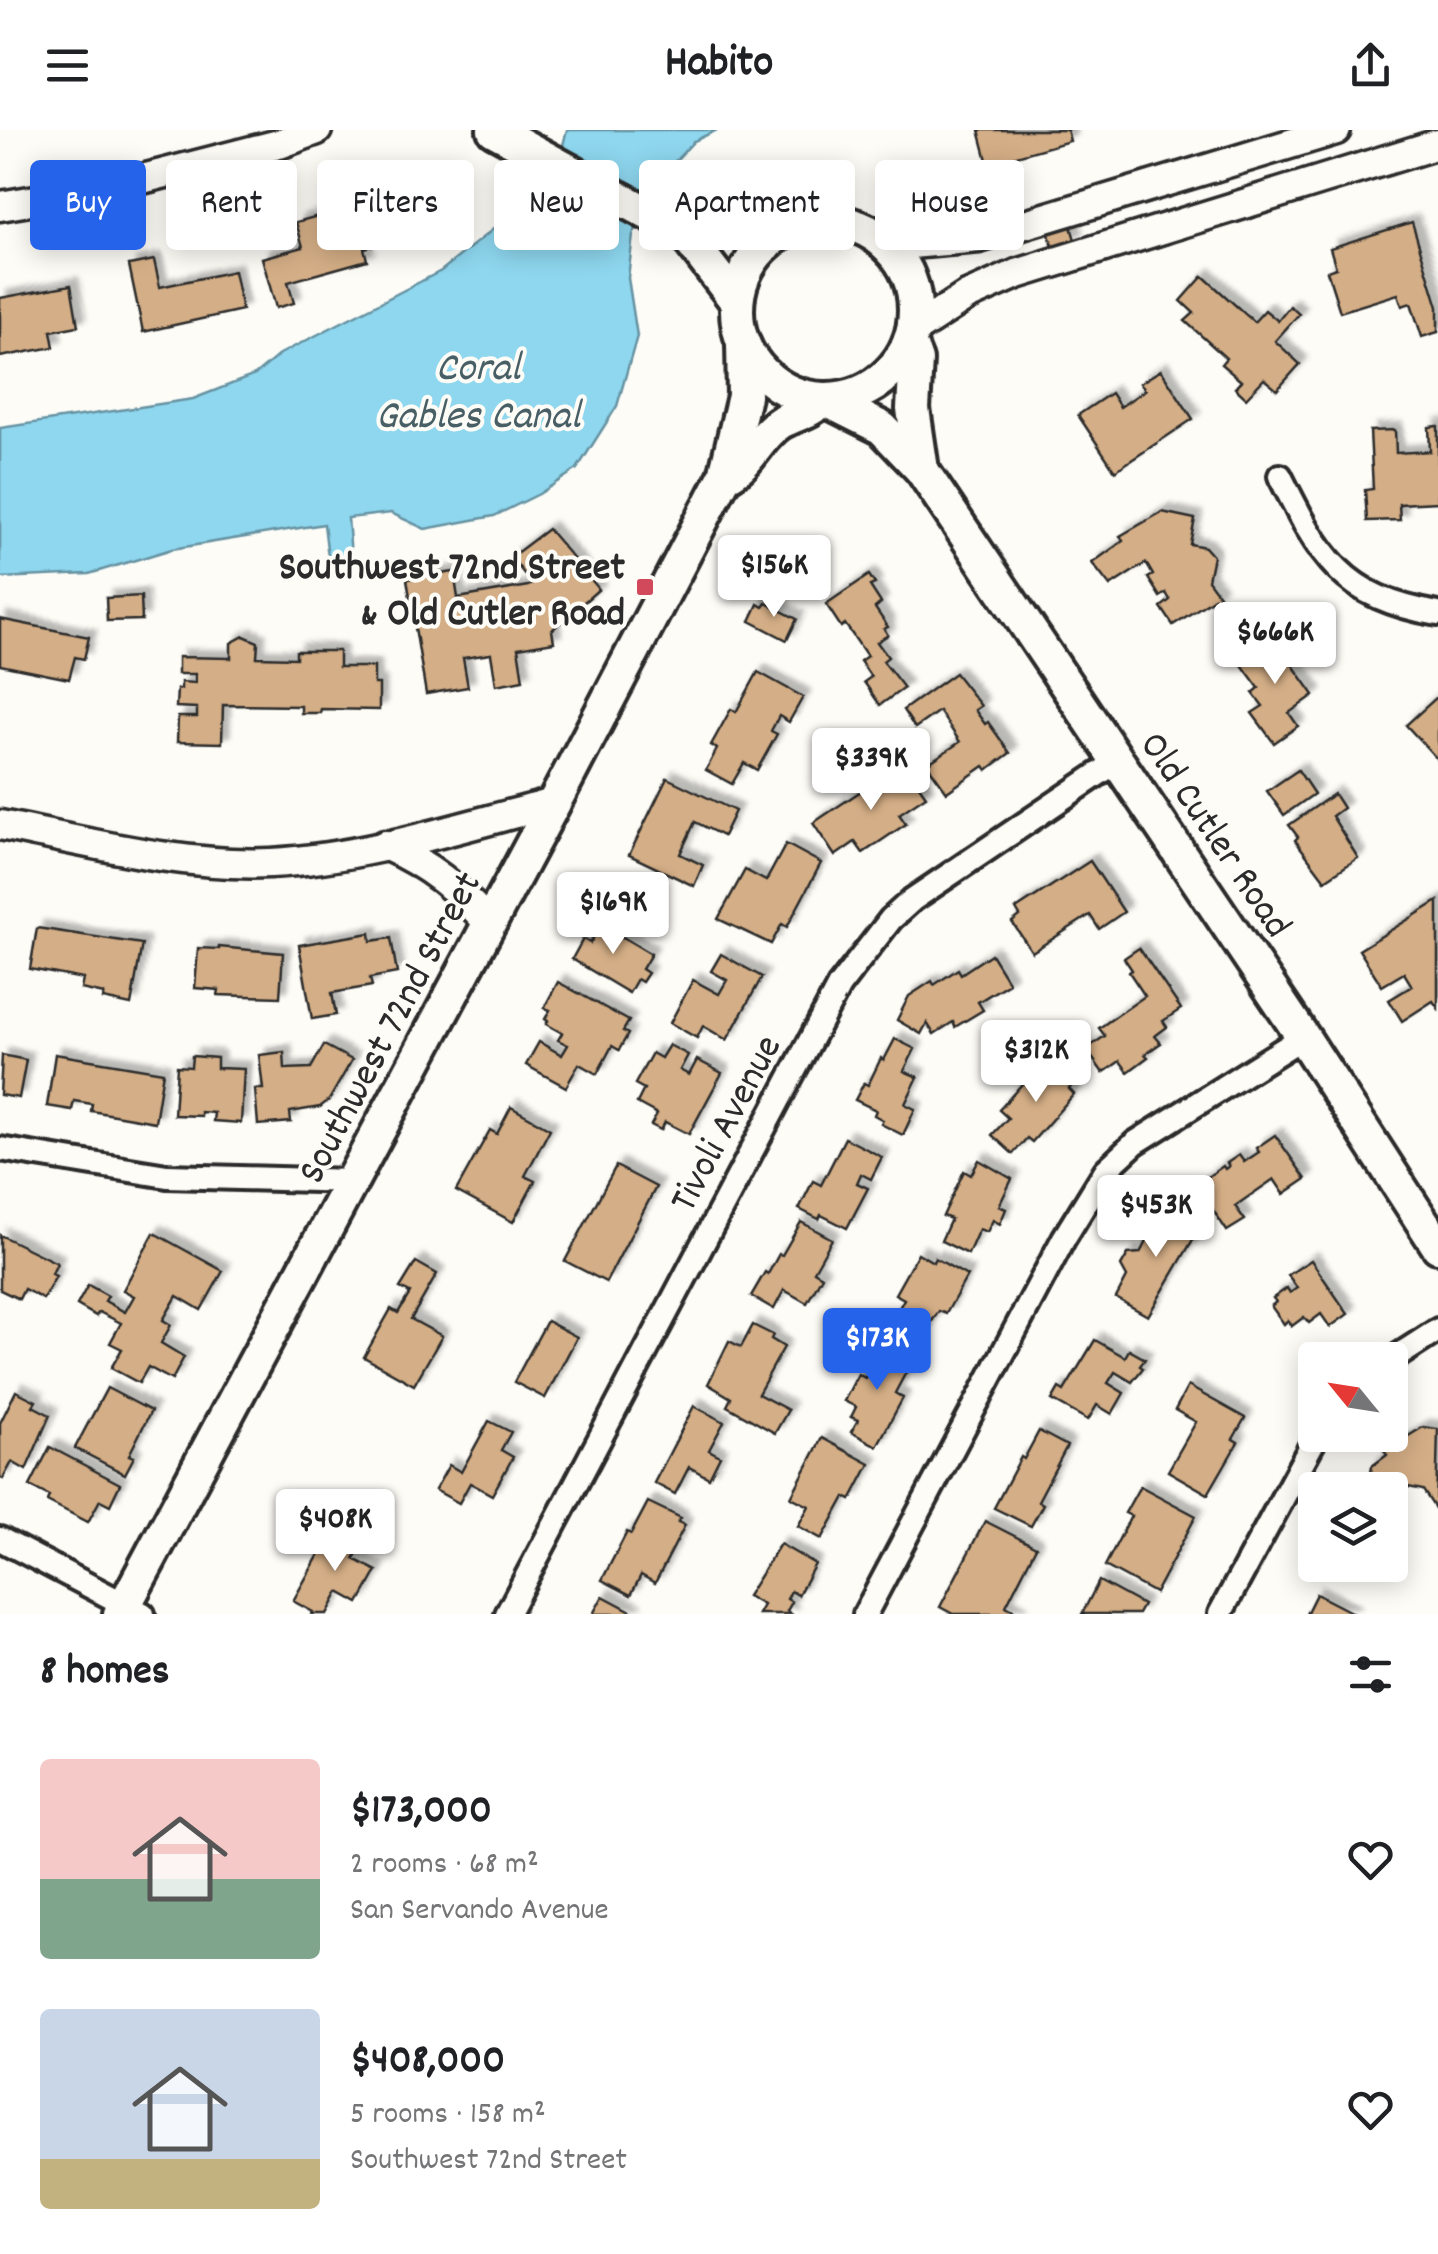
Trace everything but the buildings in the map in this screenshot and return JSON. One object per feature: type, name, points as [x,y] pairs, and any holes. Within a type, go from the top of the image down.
[{"type":"main road","points":[[494,130],[639,208]]},
{"type":"main road","points":[[693,250],[737,302]]},
{"type":"main road","points":[[760,250],[751,261],[737,302],[743,343],[758,368],[779,386],[824,400],[847,397],[874,386],[888,374],[911,337],[913,287],[891,250]]},
{"type":"main road","name":"Old Cutler Road","points":[[911,337],[916,360],[912,409],[922,470]]},
{"type":"main road","name":"Southwest 72nd Street","points":[[130,1611],[725,476],[744,396],[743,343]]},
{"type":"main road","name":"Old Cutler Road","points":[[824,400],[882,428],[922,470],[1304,1037],[1438,1246]]},
{"type":"main road","name":"Southwest 72nd Street","points":[[725,476],[737,470],[770,431],[824,400]]},
{"type":"street","points":[[0,206],[108,188],[280,144],[318,130]]},
{"type":"street","points":[[1024,224],[1336,130]]},
{"type":"street","points":[[911,337],[967,296],[1001,280],[1438,144]]},
{"type":"street","points":[[1280,476],[1319,551],[1340,573],[1392,603],[1438,614]]},
{"type":"street","name":"Tivoli Avenue","points":[[507,1614],[839,986],[891,919],[912,900],[1119,760]]},
{"type":"street","points":[[0,825],[203,862],[300,861],[385,845],[554,803]]},
{"type":"street","points":[[385,845],[444,878],[489,923]]},
{"type":"street","points":[[865,1614],[1064,1238],[1106,1170],[1119,1156],[1176,1116],[1304,1037]]},
{"type":"street","points":[[0,1149],[180,1178],[352,1182]]},
{"type":"street","points":[[1408,1350],[1438,1330]]},
{"type":"street","points":[[1220,1614],[1307,1452]]},
{"type":"street","points":[[0,1539],[130,1611]]},
{"type":"water","name":"Coral Gables Canal","points":[[567,130],[717,130],[694,141],[676,160],[639,160],[639,223],[633,235],[628,278],[637,336],[617,406],[577,469],[539,494],[494,516],[425,529],[391,513],[348,518],[351,556],[328,557],[324,524],[172,549],[89,574],[0,578],[0,428],[193,399],[255,375],[280,354],[441,271],[467,250],[474,250],[474,244],[494,228],[494,250],[619,250],[619,160],[554,160]]},
{"type":"place","name":"Southwest 72nd Street & Old Cutler Road","points":[[645,587]]}]
